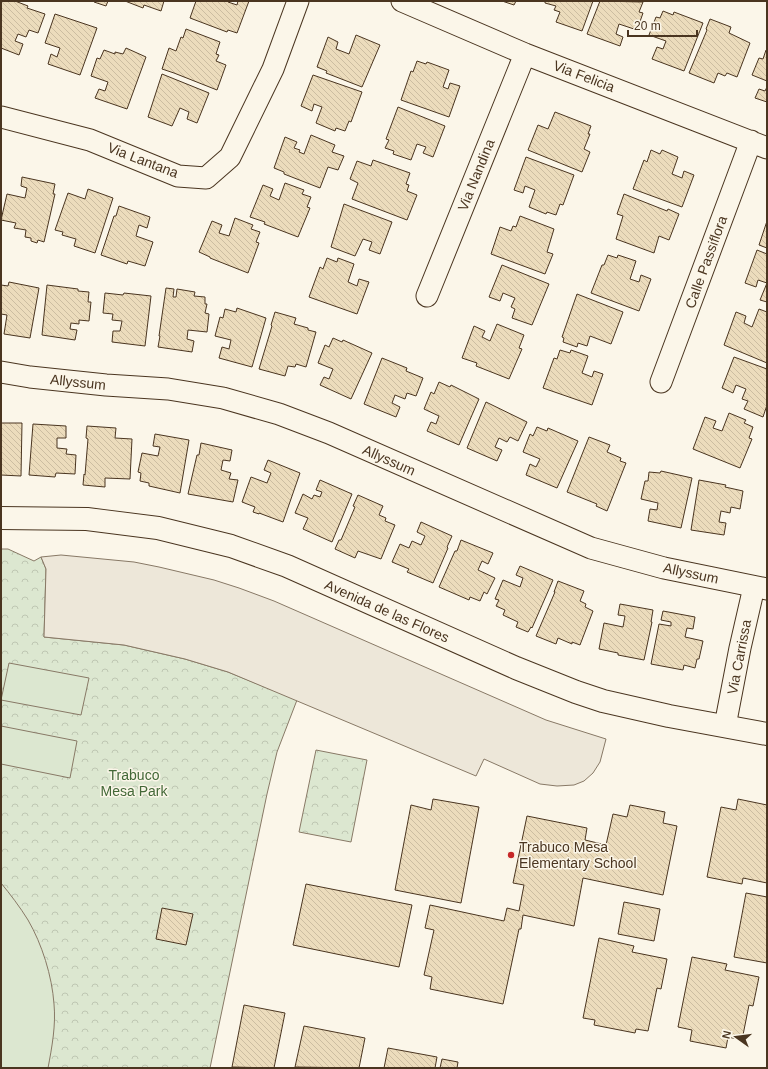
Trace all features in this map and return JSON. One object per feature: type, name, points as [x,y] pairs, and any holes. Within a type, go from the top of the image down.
[{"type":"street","name":"Via Lantana","points":[[1,116],[90,140],[178,176],[206,178],[230,157],[273,69],[298,1]]},
{"type":"street","name":"Via Felicia","points":[[402,1],[525,54],[759,144]]},
{"type":"street","name":"Via Nandina","points":[[427,296],[525,54]]},
{"type":"street","name":"Calle Passiflora","points":[[661,382],[759,144]]},
{"type":"street","name":"Allyssum","points":[[1,372],[30,377],[98,384],[168,389],[223,398],[279,414],[328,433],[591,548],[664,568],[761,588]]},
{"type":"street","name":"Avenida de las Flores","points":[[1,518],[87,519],[158,528],[231,546],[288,566],[516,668],[576,692],[602,701],[669,716],[767,734]]},
{"type":"street","name":"Via Carrissa","points":[[726,726],[740,648],[761,588]]},
{"type":"green space","name":"Trabuco Mesa Park","points":[[1,549],[8,549],[34,561],[41,557],[46,569],[44,637],[124,645],[185,659],[228,672],[297,700],[277,752],[267,794],[210,1068],[1,1068]]},
{"type":"green space","points":[[9,663],[89,678],[81,715],[1,700]]},
{"type":"green space","points":[[1,726],[77,741],[70,778],[1,764]]},
{"type":"green space","points":[[316,750],[367,760],[351,842],[299,832]]},
{"type":"green space","points":[[1,883],[22,910],[33,929],[49,971],[53,993],[54,1028],[48,1068],[1,1068]]},
{"type":"shaded area","points":[[61,555],[134,562],[159,567],[214,580],[274,601],[546,720],[606,739],[600,762],[593,773],[584,781],[574,785],[557,786],[540,784],[484,759],[476,776],[228,672],[185,659],[124,645],[44,637],[46,569],[41,557]]},
{"type":"building","points":[[1,1],[15,1],[28,6],[27,8],[45,14],[38,33],[29,30],[26,37],[18,34],[15,41],[23,44],[19,55],[1,48]]},
{"type":"building","points":[[94,1],[108,1],[106,6]]},
{"type":"building","points":[[125,1],[164,1],[161,11],[144,5],[143,8]]},
{"type":"building","points":[[196,1],[229,1],[228,2],[237,5],[238,1],[249,1],[237,33],[228,30],[227,32],[190,18]]},
{"type":"building","points":[[502,1],[516,1],[514,5]]},
{"type":"building","points":[[545,1],[593,1],[582,31],[556,22],[560,12],[554,10],[556,6],[545,3]]},
{"type":"building","points":[[600,1],[643,2],[639,12],[643,13],[637,30],[619,24],[616,34],[623,37],[620,46],[587,34]]},
{"type":"building","points":[[663,11],[673,15],[674,12],[703,23],[684,71],[652,59],[657,47],[663,49],[666,41],[649,35],[656,17],[660,18]]},
{"type":"building","points":[[55,14],[97,28],[80,75],[48,64],[51,54],[57,57],[60,48],[45,43]]},
{"type":"building","points":[[710,19],[731,27],[729,33],[750,43],[737,77],[727,73],[725,76],[718,73],[714,83],[689,73]]},
{"type":"building","points":[[186,29],[220,42],[216,54],[219,55],[216,61],[226,65],[217,90],[162,69],[169,48],[176,51],[181,37],[183,38]]},
{"type":"building","points":[[356,35],[380,45],[362,87],[326,73],[327,71],[317,67],[328,37],[338,42],[336,49],[349,54]]},
{"type":"building","points":[[126,48],[146,57],[127,109],[95,98],[99,89],[105,91],[108,82],[91,76],[97,58],[100,59],[104,50],[115,54],[115,52],[123,54]]},
{"type":"building","points":[[766,50],[767,81],[752,75],[759,58],[763,59]]},
{"type":"building","points":[[417,61],[426,64],[427,62],[449,70],[443,87],[448,89],[450,83],[460,86],[449,117],[401,100],[411,71],[413,72]]},
{"type":"building","points":[[162,74],[209,93],[197,123],[187,119],[189,112],[180,108],[172,126],[148,117]]},
{"type":"building","points":[[313,75],[362,92],[351,122],[349,121],[345,131],[336,128],[335,131],[316,123],[322,107],[314,104],[312,111],[301,106]]},
{"type":"building","points":[[767,87],[767,102],[755,98],[759,89],[765,91]]},
{"type":"building","points":[[398,107],[445,126],[433,157],[423,153],[426,147],[417,144],[411,160],[393,154],[394,151],[385,148],[389,140],[386,139]]},
{"type":"building","points":[[555,112],[591,126],[588,134],[590,134],[584,149],[590,152],[582,172],[528,150],[538,125],[548,129]]},
{"type":"building","points":[[311,135],[335,145],[332,152],[344,156],[338,170],[328,167],[320,188],[284,174],[284,172],[274,168],[285,137],[297,142],[294,148],[300,150],[299,152],[304,154]]},
{"type":"building","points":[[651,150],[660,154],[662,150],[678,157],[672,174],[682,178],[684,171],[694,175],[682,207],[633,189],[644,160],[647,162]]},
{"type":"building","points":[[526,157],[574,175],[563,205],[560,204],[556,215],[547,212],[546,214],[529,207],[535,190],[525,186],[523,193],[514,190]]},
{"type":"building","points":[[373,160],[410,173],[406,184],[409,185],[407,191],[417,195],[407,220],[352,199],[358,183],[350,179],[357,161],[371,166]]},
{"type":"building","points":[[22,177],[55,184],[53,194],[55,194],[44,242],[38,240],[37,243],[31,241],[31,238],[25,237],[26,230],[14,228],[16,223],[1,220],[7,194],[25,198],[27,188],[21,186]]},
{"type":"building","points":[[285,183],[304,190],[302,194],[311,197],[307,207],[310,208],[298,237],[250,217],[263,185],[273,189],[270,196],[279,200]]},
{"type":"building","points":[[88,189],[113,198],[95,253],[74,246],[76,239],[62,235],[63,232],[55,230],[68,193],[85,199]]},
{"type":"building","points":[[624,194],[667,211],[668,209],[679,214],[669,240],[659,236],[654,253],[616,239],[623,216],[617,214]]},
{"type":"building","points":[[344,204],[392,222],[380,254],[369,250],[372,242],[363,239],[355,256],[331,247]]},
{"type":"building","points":[[119,206],[150,217],[147,228],[139,225],[136,236],[153,242],[145,266],[128,261],[127,264],[101,255],[114,216],[116,216]]},
{"type":"building","points":[[520,216],[554,229],[547,252],[553,254],[545,274],[491,254],[500,227],[511,231],[513,226],[516,227]]},
{"type":"building","points":[[235,218],[253,225],[251,229],[260,232],[256,242],[259,243],[248,273],[199,252],[212,221],[222,225],[219,233],[229,236]]},
{"type":"building","points":[[767,221],[767,248],[759,245]]},
{"type":"building","points":[[757,250],[767,254],[767,283],[758,280],[756,287],[745,283]]},
{"type":"building","points":[[608,255],[617,258],[618,255],[636,261],[630,279],[639,282],[641,275],[651,279],[639,311],[591,293],[602,265],[604,265]]},
{"type":"building","points":[[327,258],[337,262],[338,258],[354,264],[348,282],[357,286],[359,279],[369,282],[357,314],[309,297],[320,267],[323,269]]},
{"type":"building","points":[[502,265],[549,284],[532,325],[512,318],[515,309],[511,307],[515,298],[503,293],[500,301],[489,297]]},
{"type":"building","points":[[9,282],[39,288],[30,338],[4,334],[7,315],[1,314],[1,285],[8,286]]},
{"type":"building","points":[[767,283],[767,302],[760,300]]},
{"type":"building","points":[[47,285],[89,292],[88,302],[91,302],[89,321],[79,320],[79,324],[71,323],[70,329],[77,330],[75,340],[42,335]]},
{"type":"building","points":[[166,288],[174,289],[173,297],[176,297],[177,289],[195,292],[194,296],[205,297],[205,304],[207,304],[205,313],[209,314],[207,332],[188,330],[187,339],[194,341],[192,352],[158,347]]},
{"type":"building","points":[[105,293],[123,295],[124,293],[151,296],[145,346],[112,342],[113,331],[120,331],[122,321],[112,320],[113,314],[103,313]]},
{"type":"building","points":[[577,294],[623,312],[611,344],[590,336],[587,346],[578,343],[577,347],[563,342],[564,338],[562,337]]},
{"type":"building","points":[[237,308],[266,318],[252,367],[219,358],[222,347],[229,349],[231,340],[215,336],[220,317],[223,318],[225,309],[236,312]]},
{"type":"building","points":[[759,309],[767,312],[767,363],[724,345],[736,312],[746,316],[744,323],[752,327]]},
{"type":"building","points":[[275,312],[296,318],[294,324],[316,332],[306,367],[296,364],[295,367],[288,366],[285,376],[259,369]]},
{"type":"building","points":[[497,324],[524,335],[519,348],[522,349],[509,379],[476,366],[477,363],[462,358],[474,326],[485,331],[482,337],[490,341]]},
{"type":"building","points":[[333,338],[342,342],[343,340],[372,353],[351,399],[320,385],[324,377],[329,379],[333,369],[318,363],[325,345],[329,347]]},
{"type":"building","points":[[560,350],[570,353],[571,350],[588,356],[582,373],[592,377],[594,371],[603,374],[592,405],[543,388],[554,358],[557,359]]},
{"type":"building","points":[[734,357],[767,369],[767,405],[763,417],[744,409],[748,401],[742,399],[746,389],[736,385],[733,393],[722,388]]},
{"type":"building","points":[[382,358],[407,368],[406,371],[423,378],[416,396],[407,393],[405,399],[395,395],[392,403],[400,407],[396,417],[364,404]]},
{"type":"building","points":[[439,382],[450,387],[451,385],[479,399],[459,445],[427,431],[431,422],[436,424],[439,416],[424,409],[431,392],[434,394]]},
{"type":"building","points":[[486,402],[527,422],[518,441],[510,437],[507,442],[499,438],[495,447],[502,450],[497,461],[467,448]]},
{"type":"building","points":[[729,413],[746,420],[744,423],[753,427],[749,438],[752,439],[740,468],[693,449],[705,417],[716,421],[713,428],[722,431]]},
{"type":"building","points":[[1,423],[22,423],[21,476],[1,475]]},
{"type":"building","points":[[33,424],[66,426],[66,438],[57,438],[57,448],[67,449],[66,454],[76,455],[75,474],[56,473],[55,477],[29,475]]},
{"type":"building","points":[[87,426],[116,428],[115,438],[132,439],[130,479],[105,478],[105,487],[83,485],[88,439],[86,438]]},
{"type":"building","points":[[537,427],[547,431],[548,428],[578,441],[557,488],[526,475],[530,464],[536,467],[540,459],[523,452],[530,434],[533,436]]},
{"type":"building","points":[[155,434],[189,440],[180,493],[149,486],[149,483],[140,481],[141,473],[138,472],[142,453],[158,456],[160,447],[153,446]]},
{"type":"building","points":[[589,437],[610,445],[607,452],[621,458],[620,461],[626,463],[607,511],[596,506],[597,504],[567,492]]},
{"type":"building","points":[[201,443],[232,450],[230,461],[223,460],[221,470],[231,473],[229,479],[238,480],[233,502],[188,494]]},
{"type":"building","points":[[268,460],[300,473],[283,522],[253,512],[255,507],[242,502],[251,477],[267,483],[271,473],[264,470]]},
{"type":"building","points":[[661,471],[692,478],[681,528],[648,521],[650,509],[657,510],[658,503],[641,499],[645,481],[648,481],[649,472],[660,473]]},
{"type":"building","points":[[320,480],[352,494],[332,542],[303,529],[308,518],[295,513],[303,494],[312,499],[314,495],[320,497],[322,492],[316,490]]},
{"type":"building","points":[[699,480],[726,485],[725,487],[743,491],[740,509],[731,507],[730,513],[721,511],[719,522],[726,523],[724,535],[691,530]]},
{"type":"building","points":[[358,495],[383,506],[379,515],[386,518],[385,521],[395,525],[381,559],[358,551],[355,558],[335,549],[339,540],[341,540],[355,507],[353,506]]},
{"type":"building","points":[[421,522],[452,536],[433,583],[407,572],[409,569],[392,562],[400,544],[409,548],[412,541],[421,545],[425,536],[417,532]]},
{"type":"building","points":[[461,540],[493,553],[488,564],[482,561],[478,570],[495,578],[487,594],[484,592],[480,601],[470,597],[469,600],[439,587]]},
{"type":"building","points":[[520,566],[553,580],[532,628],[531,627],[528,632],[516,627],[518,622],[503,615],[505,610],[496,606],[499,600],[495,599],[503,580],[520,587],[523,578],[516,575]]},
{"type":"building","points":[[558,581],[584,591],[580,601],[586,604],[585,607],[593,611],[580,645],[572,642],[572,644],[558,638],[556,644],[536,636],[555,592]]},
{"type":"building","points":[[620,604],[653,610],[644,660],[618,655],[618,653],[599,649],[604,623],[623,627],[625,616],[618,615]]},
{"type":"building","points":[[663,611],[695,617],[693,629],[687,628],[685,637],[703,641],[699,659],[697,659],[695,668],[684,665],[683,670],[651,664],[659,624],[671,626],[671,622],[661,620]]},
{"type":"building","points":[[433,799],[479,807],[461,903],[395,890],[411,805],[431,810]]},
{"type":"building","points":[[738,799],[767,805],[767,883],[743,878],[742,884],[707,877],[721,807],[736,810]]},
{"type":"building","points":[[630,805],[665,812],[663,823],[677,826],[663,895],[583,878],[574,926],[523,915],[503,1004],[430,989],[432,977],[424,975],[434,930],[425,928],[430,905],[504,921],[507,908],[519,911],[524,885],[513,883],[527,816],[587,828],[585,840],[606,845],[613,814],[627,817]]},
{"type":"building","points":[[306,884],[412,905],[399,967],[293,945]]},
{"type":"building","points":[[746,893],[767,897],[767,963],[734,957]]},
{"type":"building","points":[[624,902],[660,909],[654,941],[618,934]]},
{"type":"building","points":[[162,908],[193,914],[186,945],[156,939]]},
{"type":"building","points":[[599,938],[634,946],[632,952],[667,959],[661,989],[657,988],[648,1031],[636,1029],[635,1033],[594,1025],[595,1020],[583,1018]]},
{"type":"building","points":[[692,957],[727,964],[725,970],[759,977],[753,1006],[749,1005],[742,1040],[728,1037],[726,1048],[690,1041],[692,1030],[678,1027]]},
{"type":"building","points":[[244,1005],[285,1013],[274,1068],[232,1067]]},
{"type":"building","points":[[304,1026],[365,1038],[359,1068],[295,1067]]},
{"type":"building","points":[[388,1048],[437,1057],[435,1068],[384,1068]]},
{"type":"building","points":[[442,1059],[458,1062],[457,1068],[440,1068]]},
{"type":"place","name":"Trabuco Mesa Elementary School","points":[[511,855]]}]
